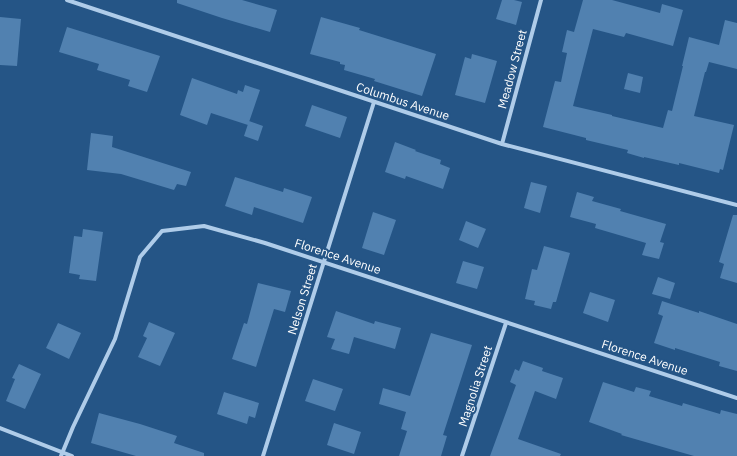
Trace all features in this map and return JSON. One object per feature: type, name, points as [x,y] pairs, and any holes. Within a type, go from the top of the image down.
[{"type":"street","name":"Columbus Avenue","points":[[67,0],[502,144],[737,205]]},
{"type":"street","name":"Meadow Street","points":[[502,144],[541,0]]},
{"type":"street","name":"Nelson Street","points":[[263,456],[374,102]]},
{"type":"street","name":"Florence Avenue","points":[[62,454],[114,339],[140,257],[162,231],[204,226],[265,243],[324,262],[737,398]]},
{"type":"street","name":"Magnolia Street","points":[[462,456],[506,323]]},
{"type":"street","points":[[0,428],[62,454],[72,456]]},
{"type":"building","points":[[177,0],[242,0],[277,10],[270,32],[177,3]]},
{"type":"building","points":[[502,0],[522,2],[516,25],[496,19]]},
{"type":"building","points":[[583,0],[612,0],[660,13],[662,4],[683,10],[673,46],[626,33],[624,37],[593,29],[573,106],[663,128],[668,110],[672,111],[689,37],[719,45],[725,20],[737,23],[737,69],[709,62],[694,116],[734,125],[723,170],[720,169],[719,173],[679,163],[679,165],[644,158],[627,153],[628,150],[586,140],[586,138],[543,127],[555,81],[561,82],[567,53],[562,52],[567,30],[574,32]]},
{"type":"building","points":[[0,17],[21,19],[17,66],[0,65]]},
{"type":"building","points":[[321,17],[360,28],[359,30],[436,54],[422,96],[374,81],[375,79],[344,70],[345,65],[340,64],[340,62],[310,54]]},
{"type":"building","points":[[67,27],[160,56],[147,92],[128,86],[130,80],[97,70],[99,64],[59,52]]},
{"type":"building","points":[[472,54],[497,61],[485,103],[455,95],[465,57],[471,59]]},
{"type":"building","points":[[628,73],[643,77],[640,93],[624,89]]},
{"type":"building","points":[[192,78],[237,94],[238,90],[243,92],[245,85],[260,90],[248,125],[211,113],[207,125],[180,115]]},
{"type":"building","points":[[312,105],[347,117],[340,138],[305,126]]},
{"type":"building","points":[[249,121],[263,126],[258,141],[244,136]]},
{"type":"building","points":[[91,133],[113,136],[112,147],[191,172],[186,186],[177,184],[174,190],[121,174],[87,170]]},
{"type":"building","points":[[395,142],[441,160],[440,164],[450,168],[443,189],[406,176],[405,179],[385,172]]},
{"type":"building","points":[[235,177],[283,192],[284,188],[312,197],[303,223],[254,207],[252,215],[225,206]]},
{"type":"building","points":[[531,182],[547,186],[540,213],[524,208]]},
{"type":"building","points":[[577,192],[594,197],[592,201],[621,209],[620,211],[666,224],[660,242],[664,243],[659,259],[642,255],[646,243],[595,228],[596,224],[570,217]]},
{"type":"building","points":[[373,212],[396,220],[384,255],[362,248]]},
{"type":"building","points":[[733,215],[737,215],[737,283],[720,278],[724,264],[719,262]]},
{"type":"building","points":[[466,221],[486,229],[478,248],[459,240]]},
{"type":"building","points":[[83,229],[103,232],[96,281],[79,279],[80,275],[69,273],[74,236],[82,237]]},
{"type":"building","points":[[544,246],[570,253],[556,302],[553,302],[551,309],[534,305],[535,301],[525,299],[532,269],[537,270]]},
{"type":"building","points":[[463,261],[484,267],[477,289],[456,283]]},
{"type":"building","points":[[658,277],[675,283],[670,299],[652,294]]},
{"type":"building","points":[[258,283],[291,291],[285,312],[274,309],[256,367],[232,359],[244,323],[247,324]]},
{"type":"building","points":[[590,292],[615,300],[608,322],[583,313]]},
{"type":"building","points":[[662,301],[699,313],[699,311],[737,324],[737,371],[719,366],[720,362],[654,343],[663,316],[658,314]]},
{"type":"building","points":[[336,311],[374,324],[375,321],[401,328],[395,349],[354,337],[349,354],[331,349],[335,339],[327,337]]},
{"type":"building","points":[[149,322],[175,333],[160,366],[138,357],[147,338],[143,336]]},
{"type":"building","points":[[58,323],[81,333],[69,359],[46,348]]},
{"type":"building","points":[[431,333],[472,345],[443,435],[447,436],[441,456],[399,456],[407,431],[401,429],[406,412],[379,404],[383,388],[410,396]]},
{"type":"building","points":[[523,361],[543,368],[542,371],[563,378],[556,399],[535,391],[518,439],[561,454],[560,456],[490,456],[516,385],[510,382],[515,369],[519,371]]},
{"type":"building","points":[[19,364],[41,374],[25,409],[6,401],[15,379],[12,378]]},
{"type":"building","points":[[313,379],[343,389],[335,411],[305,401]]},
{"type":"building","points":[[603,382],[634,392],[636,387],[651,391],[649,396],[682,406],[683,403],[720,414],[721,410],[737,414],[737,456],[694,456],[621,435],[622,434],[589,422]]},
{"type":"building","points":[[224,392],[259,403],[255,418],[249,416],[247,424],[217,414]]},
{"type":"building","points":[[99,413],[177,436],[174,443],[204,453],[204,456],[136,456],[91,443]]},
{"type":"building","points":[[334,423],[361,432],[354,454],[327,445]]}]
